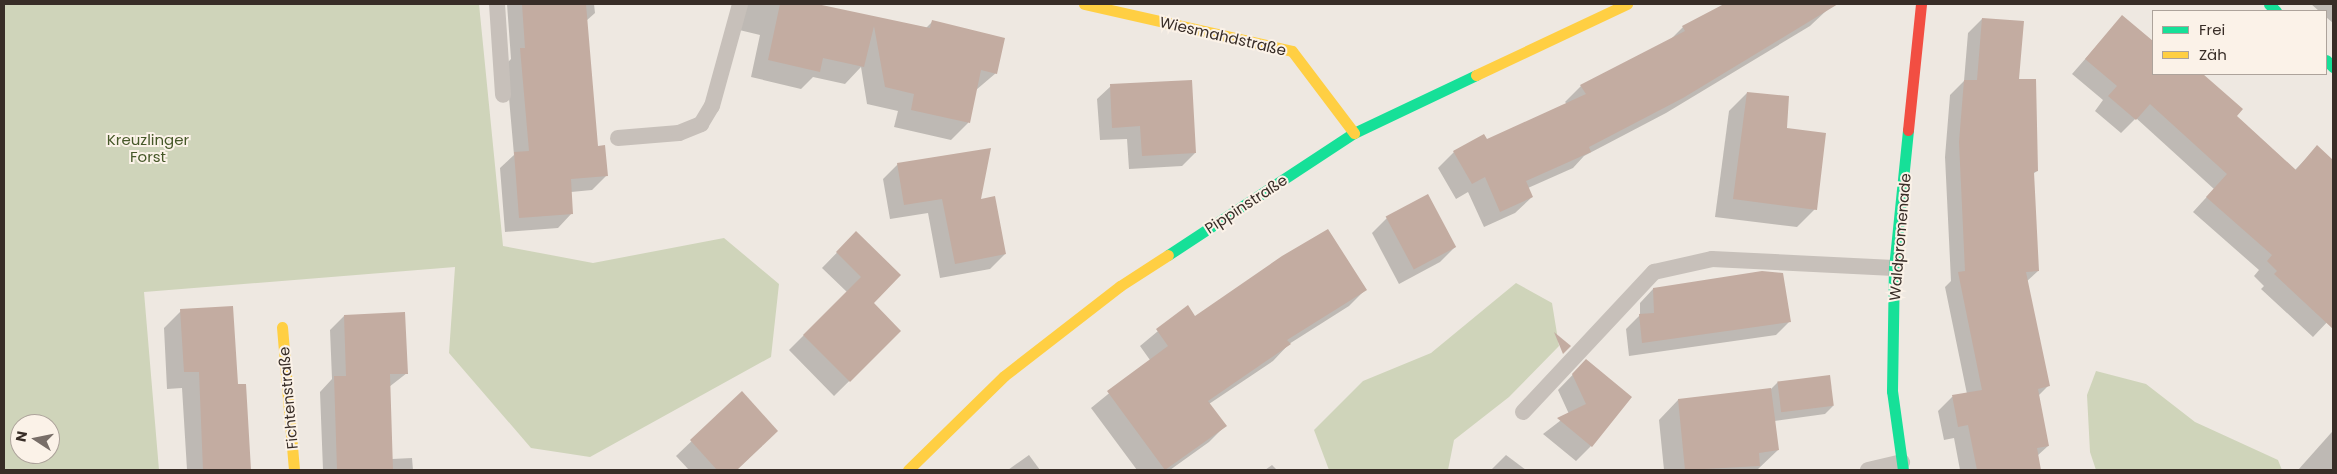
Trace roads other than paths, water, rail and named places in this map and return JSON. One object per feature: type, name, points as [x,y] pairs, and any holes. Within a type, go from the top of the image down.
[{"type":"street","name":"Wiesmahdstraße","points":[[1084,4],[1292,51],[1354,133]]},
{"type":"street","name":"Pippinstraße","points":[[908,470],[1004,376],[1120,286],[1354,133],[1627,4]]},
{"type":"street","name":"Waldpromenade","points":[[1902,466],[1892,391],[1894,268],[1921,4]]},
{"type":"street","name":"Fichtenstraße","points":[[282,327],[294,470]]},
{"type":"lane","points":[[497,4],[503,95]]},
{"type":"lane","points":[[618,138],[678,133],[701,124],[712,106],[740,4]]},
{"type":"lane","points":[[1523,412],[1654,272],[1712,260],[1894,268]]},
{"type":"lane","points":[[1868,470],[1902,466]]},
{"type":"park label","name":"Kreuzlinger Forst","points":[[148,148]]}]
